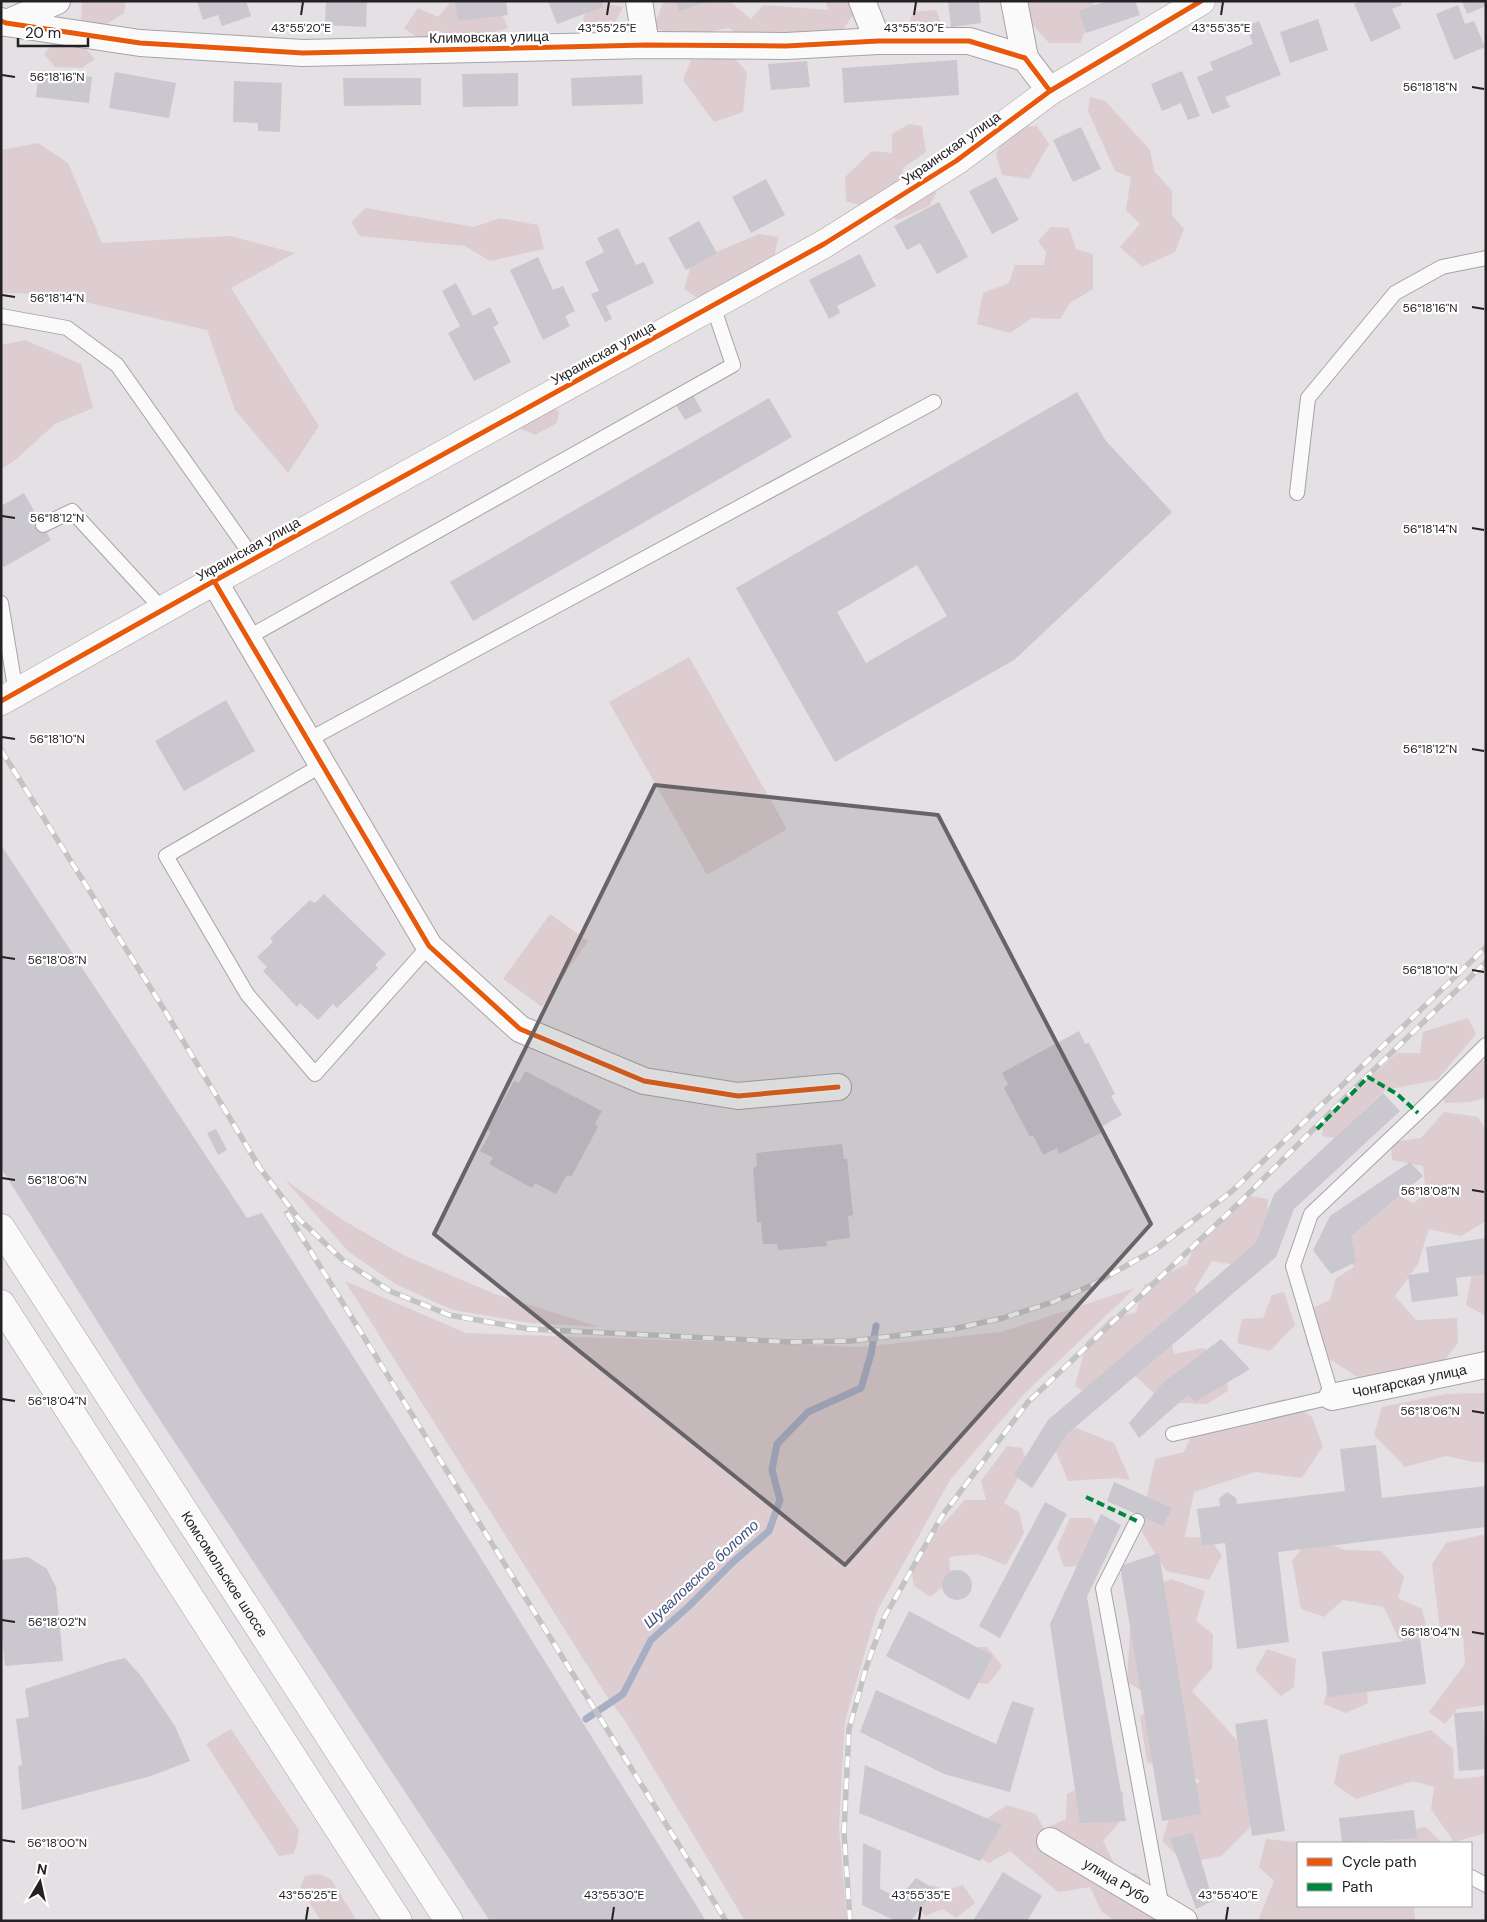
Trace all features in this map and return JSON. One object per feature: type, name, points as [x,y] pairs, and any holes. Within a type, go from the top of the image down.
[{"type":"main road","name":"Украинская улица","points":[[9,697],[214,581],[824,244],[956,161],[1050,91],[1201,1]]},
{"type":"main road","name":"Комсомольское шоссе","points":[[1,1228],[449,1921]]},
{"type":"main road","points":[[1,1304],[398,1921]]},
{"type":"street","points":[[4,22],[57,1]]},
{"type":"street","points":[[639,1],[646,45]]},
{"type":"street","points":[[862,1],[878,41]]},
{"type":"street","points":[[1014,1],[1025,58],[1050,91]]},
{"type":"street","name":"Климовская улица","points":[[4,22],[140,43],[303,53],[646,45],[786,46],[878,41],[969,41],[1025,58]]},
{"type":"street","points":[[214,581],[429,946],[520,1029],[644,1081],[738,1096],[838,1087]]},
{"type":"street","name":"Чонгарская улица","points":[[1332,1396],[1486,1365]]},
{"type":"street","name":"улица Рубо","points":[[1050,1840],[1173,1914]]},
{"type":"lane","points":[[1297,493],[1308,398],[1396,293],[1442,267],[1486,258]]},
{"type":"lane","points":[[248,638],[733,364],[713,306]]},
{"type":"lane","points":[[1,316],[67,328],[117,365],[254,559]]},
{"type":"lane","points":[[308,740],[934,402]]},
{"type":"lane","points":[[43,525],[72,510],[163,610]]},
{"type":"lane","points":[[1,603],[9,697]]},
{"type":"lane","points":[[322,765],[166,856],[247,994],[315,1074],[429,946]]},
{"type":"lane","points":[[1173,1434],[1332,1396],[1293,1266],[1310,1214],[1429,1102],[1486,1045]]},
{"type":"lane","points":[[1137,1521],[1103,1588],[1173,1914]]},
{"type":"lane","points":[[1472,1877],[1486,1885]]},
{"type":"highlighted area","points":[[655,785],[938,815],[1151,1224],[845,1565],[434,1234]]},
{"type":"shaded area","points":[[82,1],[126,1],[124,13],[102,27],[81,23]]},
{"type":"shaded area","points":[[593,1],[623,7],[612,29],[586,29],[583,18]]},
{"type":"shaded area","points":[[674,1],[729,1],[751,19],[763,5],[829,10],[825,1],[855,1],[858,8],[839,35],[751,41],[728,28],[674,39],[654,26],[663,3]]},
{"type":"shaded area","points":[[1011,1],[1091,1],[1096,6],[1080,43],[1049,43]]},
{"type":"shaded area","points":[[451,2],[499,8],[508,28],[461,43],[440,31],[421,40],[404,28],[418,8],[438,17]]},
{"type":"shaded area","points":[[936,10],[941,23],[914,50],[901,46],[913,12]]},
{"type":"shaded area","points":[[53,44],[84,47],[95,59],[82,68],[55,67],[44,54]]},
{"type":"shaded area","points":[[734,58],[747,72],[743,112],[714,122],[683,80],[691,60]]},
{"type":"shaded area","points":[[1090,97],[1105,101],[1150,150],[1154,171],[1172,191],[1172,215],[1184,229],[1175,252],[1142,267],[1120,247],[1140,224],[1126,210],[1131,177],[1115,171],[1088,111]]},
{"type":"shaded area","points":[[909,124],[922,126],[926,152],[903,168],[901,187],[872,209],[846,201],[845,177],[872,151],[892,153],[892,134]]},
{"type":"shaded area","points":[[1037,126],[1049,144],[1029,179],[1002,175],[996,154],[1010,127]]},
{"type":"shaded area","points":[[38,143],[68,163],[102,243],[230,236],[295,253],[231,288],[319,426],[288,473],[235,410],[207,330],[50,294],[1,293],[1,150]]},
{"type":"shaded area","points":[[925,190],[937,192],[929,206],[898,220],[887,215]]},
{"type":"shaded area","points":[[366,208],[474,227],[500,218],[538,225],[544,249],[490,261],[465,246],[360,236],[351,222]]},
{"type":"shaded area","points":[[1051,227],[1069,228],[1076,249],[1093,254],[1093,289],[1070,303],[1060,319],[1032,318],[1010,333],[977,324],[983,293],[1009,283],[1015,265],[1044,265],[1046,252],[1038,241]]},
{"type":"shaded area","points":[[759,234],[778,237],[773,263],[702,301],[684,289],[692,262]]},
{"type":"shaded area","points":[[25,340],[81,364],[93,408],[55,424],[14,461],[1,469],[1,345]]},
{"type":"shaded area","points":[[545,406],[559,411],[557,423],[535,435],[521,429],[525,415]]},
{"type":"shaded area","points":[[689,657],[787,829],[707,875],[609,702]]},
{"type":"shaded area","points":[[550,914],[588,941],[542,1007],[503,979]]},
{"type":"shaded area","points":[[1468,1018],[1476,1034],[1437,1080],[1385,1090],[1335,1138],[1322,1136],[1323,1121],[1397,1053],[1420,1053],[1423,1032]]},
{"type":"shaded area","points":[[1476,1061],[1486,1061],[1486,1098],[1469,1102],[1445,1103],[1439,1088]]},
{"type":"shaded area","points":[[1444,1112],[1478,1117],[1486,1130],[1486,1221],[1461,1236],[1429,1229],[1418,1264],[1395,1296],[1416,1320],[1457,1318],[1458,1343],[1439,1367],[1364,1381],[1307,1345],[1302,1313],[1330,1300],[1336,1278],[1354,1267],[1337,1236],[1381,1187],[1413,1203],[1426,1194],[1423,1166],[1392,1160],[1391,1142],[1421,1138]]},
{"type":"shaded area","points":[[285,1180],[343,1220],[403,1255],[495,1294],[599,1327],[530,1323],[453,1310],[397,1285],[349,1252]]},
{"type":"shaded area","points":[[1250,1196],[1268,1199],[1266,1247],[1248,1267],[1212,1261],[1195,1289],[1202,1310],[1170,1337],[1174,1354],[1204,1348],[1226,1369],[1228,1391],[1206,1404],[1163,1402],[1125,1366],[1087,1393],[1075,1386],[1087,1341],[1111,1317],[1136,1313],[1144,1285],[1187,1264],[1196,1243]]},
{"type":"shaded area","points":[[1486,1242],[1486,1316],[1466,1305],[1472,1273]]},
{"type":"shaded area","points":[[345,1281],[466,1333],[860,1347],[1001,1332],[1135,1288],[1025,1393],[950,1480],[877,1611],[845,1721],[839,1827],[847,1921],[745,1921],[624,1719],[606,1695]]},
{"type":"shaded area","points":[[1284,1292],[1295,1325],[1270,1351],[1237,1343],[1242,1319],[1263,1318],[1272,1295]]},
{"type":"shaded area","points":[[1486,1393],[1486,1462],[1474,1462],[1446,1456],[1405,1467],[1374,1435],[1382,1407],[1446,1394]]},
{"type":"shaded area","points":[[1284,1399],[1312,1417],[1323,1446],[1302,1478],[1255,1472],[1194,1492],[1185,1537],[1209,1538],[1222,1555],[1209,1580],[1166,1571],[1140,1529],[1155,1459],[1184,1452],[1197,1423]]},
{"type":"shaded area","points":[[1069,1425],[1114,1443],[1130,1480],[1115,1478],[1068,1481],[1054,1447]]},
{"type":"shaded area","points":[[1007,1446],[1022,1448],[1027,1462],[1004,1503],[1019,1512],[1024,1533],[1006,1565],[977,1554],[949,1557],[951,1580],[930,1597],[914,1586],[911,1567],[918,1551],[965,1500],[986,1500],[981,1481]]},
{"type":"shaded area","points":[[1070,1518],[1091,1518],[1103,1533],[1083,1565],[1064,1567],[1057,1547]]},
{"type":"shaded area","points":[[1486,1534],[1486,1705],[1457,1709],[1445,1724],[1429,1712],[1465,1664],[1463,1636],[1440,1629],[1432,1564],[1446,1543]]},
{"type":"shaded area","points":[[1311,1537],[1345,1550],[1381,1551],[1404,1577],[1398,1598],[1422,1609],[1427,1630],[1413,1647],[1398,1638],[1384,1607],[1343,1600],[1324,1617],[1301,1609],[1292,1561]]},
{"type":"shaded area","points":[[1171,1579],[1205,1591],[1196,1621],[1213,1634],[1212,1668],[1192,1691],[1246,1750],[1256,1822],[1221,1856],[1185,1863],[1162,1841],[1171,1813],[1200,1780],[1147,1762],[1140,1717],[1158,1700],[1127,1682],[1132,1594]]},
{"type":"shaded area","points":[[964,1647],[987,1647],[1002,1666],[988,1684],[961,1681]]},
{"type":"shaded area","points":[[1267,1649],[1296,1659],[1294,1687],[1281,1696],[1255,1670]]},
{"type":"shaded area","points":[[1329,1677],[1366,1680],[1368,1703],[1346,1713],[1324,1704]]},
{"type":"shaded area","points":[[231,1729],[299,1830],[297,1845],[293,1854],[279,1856],[206,1744]]},
{"type":"shaded area","points":[[1431,1730],[1453,1749],[1454,1779],[1486,1776],[1486,1833],[1454,1842],[1431,1809],[1434,1787],[1413,1781],[1356,1799],[1334,1784],[1340,1755]]},
{"type":"shaded area","points":[[1095,1780],[1123,1792],[1123,1818],[1103,1841],[1113,1861],[1107,1881],[1135,1873],[1178,1909],[1177,1921],[1116,1921],[1102,1912],[1090,1887],[1058,1892],[1010,1851],[989,1863],[969,1851],[974,1827],[1007,1805],[1036,1814],[1044,1829],[1066,1819],[1067,1794]]},
{"type":"shaded area","points":[[1426,1827],[1441,1842],[1377,1842],[1387,1833]]},
{"type":"shaded area","points":[[1266,1839],[1296,1842],[1297,1907],[1414,1907],[1415,1921],[1258,1921],[1274,1881],[1259,1867]]},
{"type":"shaded area","points":[[318,1874],[331,1879],[357,1921],[321,1921],[300,1888],[305,1876]]},
{"type":"shaded area","points":[[932,1885],[947,1890],[963,1885],[975,1903],[956,1918],[943,1909],[925,1916],[914,1897]]},
{"type":"building","points":[[197,1],[240,1],[240,3],[246,1],[251,16],[222,26],[218,15],[203,20]]},
{"type":"building","points":[[326,1],[367,1],[366,27],[325,25]]},
{"type":"building","points":[[455,1],[506,1],[508,15],[458,21]]},
{"type":"building","points":[[548,1],[601,1],[603,7],[557,24]]},
{"type":"building","points":[[675,1],[707,1],[707,2],[679,11]]},
{"type":"building","points":[[948,1],[979,1],[981,23],[951,27]]},
{"type":"building","points":[[1107,1],[1135,1],[1140,15],[1086,33],[1079,11]]},
{"type":"building","points":[[1360,1],[1400,1],[1402,5],[1392,9],[1401,28],[1371,42],[1354,4]]},
{"type":"building","points":[[1462,1],[1486,1],[1486,6],[1467,14]]},
{"type":"building","points":[[1458,5],[1465,24],[1474,21],[1485,47],[1454,60],[1436,14]]},
{"type":"building","points":[[1318,19],[1328,50],[1290,63],[1280,32]]},
{"type":"building","points":[[1259,21],[1281,75],[1225,97],[1230,107],[1212,114],[1197,77],[1213,70],[1210,62],[1253,44],[1246,26]]},
{"type":"building","points":[[957,60],[959,95],[844,103],[842,68]]},
{"type":"building","points":[[807,61],[810,87],[771,90],[768,64]]},
{"type":"building","points":[[39,71],[92,77],[89,103],[36,97]]},
{"type":"building","points":[[1182,71],[1200,116],[1188,120],[1181,103],[1162,111],[1151,84]]},
{"type":"building","points":[[115,72],[176,83],[169,118],[109,108]]},
{"type":"building","points":[[518,73],[518,106],[463,107],[462,74]]},
{"type":"building","points":[[642,75],[643,104],[572,106],[571,78]]},
{"type":"building","points":[[343,78],[421,78],[421,105],[344,106]]},
{"type":"building","points":[[234,81],[282,83],[280,132],[258,131],[258,123],[233,122]]},
{"type":"building","points":[[1081,127],[1101,169],[1073,182],[1053,140]]},
{"type":"building","points":[[996,177],[1019,220],[992,234],[969,191]]},
{"type":"building","points":[[766,179],[785,215],[751,233],[732,197]]},
{"type":"building","points":[[939,202],[968,257],[937,274],[920,243],[907,250],[894,226]]},
{"type":"building","points":[[699,221],[717,253],[686,270],[668,238]]},
{"type":"building","points":[[618,228],[636,265],[644,262],[654,283],[606,306],[612,319],[605,322],[591,294],[599,291],[585,262],[604,252],[597,238]]},
{"type":"building","points":[[860,254],[876,286],[837,306],[840,313],[829,319],[809,280]]},
{"type":"building","points":[[538,257],[553,290],[563,286],[575,311],[565,316],[570,326],[543,340],[510,270]]},
{"type":"building","points":[[456,283],[473,316],[490,307],[499,324],[493,327],[511,362],[474,381],[448,333],[460,326],[442,291]]},
{"type":"building","points":[[1077,392],[1106,441],[1172,512],[1014,660],[835,762],[736,588]],"holes":[[[917,565],[947,616],[866,663],[837,612]]]},
{"type":"building","points":[[693,395],[702,411],[685,420],[676,405]]},
{"type":"building","points":[[769,398],[792,437],[473,621],[450,582]]},
{"type":"building","points":[[24,493],[51,540],[4,567],[1,562],[1,506]]},
{"type":"building","points":[[226,700],[255,751],[184,791],[155,741]]},
{"type":"building","points":[[1,845],[247,1218],[262,1213],[472,1544],[706,1921],[490,1921],[139,1388],[1,1168]]},
{"type":"building","points":[[324,894],[386,954],[375,965],[378,968],[337,1008],[333,1004],[318,1020],[300,1003],[297,1007],[263,971],[267,967],[257,957],[273,942],[270,938],[310,900],[315,903]]},
{"type":"building","points":[[1079,1031],[1085,1044],[1089,1043],[1115,1094],[1111,1096],[1122,1115],[1101,1127],[1103,1132],[1059,1154],[1057,1148],[1043,1155],[1033,1135],[1030,1137],[1004,1088],[1008,1084],[1002,1073]]},
{"type":"building","points":[[525,1071],[602,1111],[595,1124],[598,1127],[571,1177],[567,1175],[556,1194],[535,1183],[532,1188],[489,1164],[493,1158],[480,1151],[491,1132],[487,1130],[514,1081],[519,1083]]},
{"type":"building","points":[[1383,1093],[1400,1111],[1294,1209],[1276,1257],[1067,1434],[1032,1488],[1014,1475],[1048,1420],[1256,1243],[1274,1194]]},
{"type":"building","points":[[216,1129],[227,1150],[218,1155],[207,1133]]},
{"type":"building","points":[[842,1144],[844,1159],[847,1159],[853,1215],[848,1216],[850,1238],[826,1241],[827,1246],[778,1250],[777,1244],[763,1244],[761,1222],[757,1222],[753,1168],[757,1166],[756,1153]]},
{"type":"building","points":[[1410,1162],[1423,1176],[1351,1236],[1356,1262],[1331,1274],[1313,1250],[1330,1216]]},
{"type":"building","points":[[1486,1238],[1486,1274],[1456,1278],[1458,1296],[1412,1302],[1408,1275],[1429,1272],[1426,1247]]},
{"type":"building","points":[[1221,1339],[1250,1369],[1195,1402],[1188,1395],[1139,1438],[1129,1423],[1164,1382]]},
{"type":"building","points":[[1376,1445],[1382,1498],[1486,1486],[1486,1527],[1278,1552],[1289,1642],[1237,1649],[1225,1543],[1202,1546],[1197,1509],[1220,1506],[1219,1499],[1227,1492],[1236,1498],[1237,1504],[1345,1491],[1340,1449]]},
{"type":"building","points":[[1114,1482],[1172,1508],[1163,1526],[1107,1501]]},
{"type":"building","points":[[1045,1502],[1067,1514],[1000,1638],[979,1626]]},
{"type":"building","points":[[1101,1514],[1121,1525],[1087,1597],[1126,1821],[1080,1823],[1050,1624]]},
{"type":"building","points":[[1159,1553],[1201,1814],[1162,1821],[1120,1566]]},
{"type":"building","points":[[28,1557],[47,1569],[56,1587],[63,1661],[5,1666],[1,1625],[1,1560]]},
{"type":"building","points":[[957,1570],[968,1574],[972,1585],[968,1596],[957,1600],[946,1596],[942,1585],[946,1574]]},
{"type":"building","points":[[909,1611],[993,1656],[969,1700],[886,1656]]},
{"type":"building","points":[[1420,1639],[1426,1684],[1328,1697],[1322,1652]]},
{"type":"building","points":[[125,1658],[141,1676],[175,1726],[190,1761],[151,1776],[22,1810],[18,1766],[22,1765],[16,1719],[29,1717],[25,1689]]},
{"type":"building","points":[[876,1690],[996,1744],[1012,1701],[1034,1708],[1010,1792],[944,1774],[860,1732]]},
{"type":"building","points":[[1483,1711],[1486,1769],[1459,1771],[1454,1713]]},
{"type":"building","points":[[1267,1719],[1285,1831],[1252,1836],[1235,1724]]},
{"type":"building","points":[[865,1765],[1002,1825],[980,1861],[859,1813]]},
{"type":"building","points":[[1414,1810],[1417,1838],[1342,1842],[1339,1818]]},
{"type":"building","points":[[1193,1833],[1213,1901],[1196,1909],[1170,1838]]},
{"type":"building","points":[[863,1843],[881,1851],[880,1889],[899,1898],[916,1878],[935,1889],[911,1921],[896,1921],[862,1905]]},
{"type":"building","points":[[1003,1872],[1042,1896],[1027,1921],[973,1921]]},
{"type":"waterway","name":"Шуваловское болото","points":[[586,1719],[623,1694],[651,1640],[688,1607],[734,1561],[769,1531],[780,1500],[772,1470],[777,1444],[808,1412],[861,1388],[871,1354],[876,1326]]},
{"type":"railway","points":[[1,750],[165,1011],[260,1168]]},
{"type":"railway","points":[[256,1163],[299,1219],[344,1261],[390,1291],[449,1315],[529,1329],[790,1342],[851,1341],[953,1329],[1003,1318],[1053,1302],[1092,1285],[1156,1249],[1231,1192],[1486,947]]},
{"type":"railway","points":[[850,1921],[844,1832],[849,1729],[866,1668],[884,1618],[942,1516],[1028,1402],[1239,1203],[1486,962]]},
{"type":"railway","points":[[287,1213],[726,1921]]},
{"type":"marked path","points":[[1317,1129],[1368,1077],[1397,1094],[1418,1113]]},
{"type":"marked path","points":[[1086,1497],[1137,1521]]},
{"type":"cycle path","points":[[1,701],[214,581],[824,244],[956,161],[1050,91],[1201,1]]},
{"type":"cycle path","points":[[1,21],[140,43],[303,53],[646,45],[786,46],[878,41],[969,41],[1025,58],[1050,91]]},
{"type":"cycle path","points":[[214,581],[429,946],[520,1029],[644,1081],[738,1096],[838,1087]]}]
